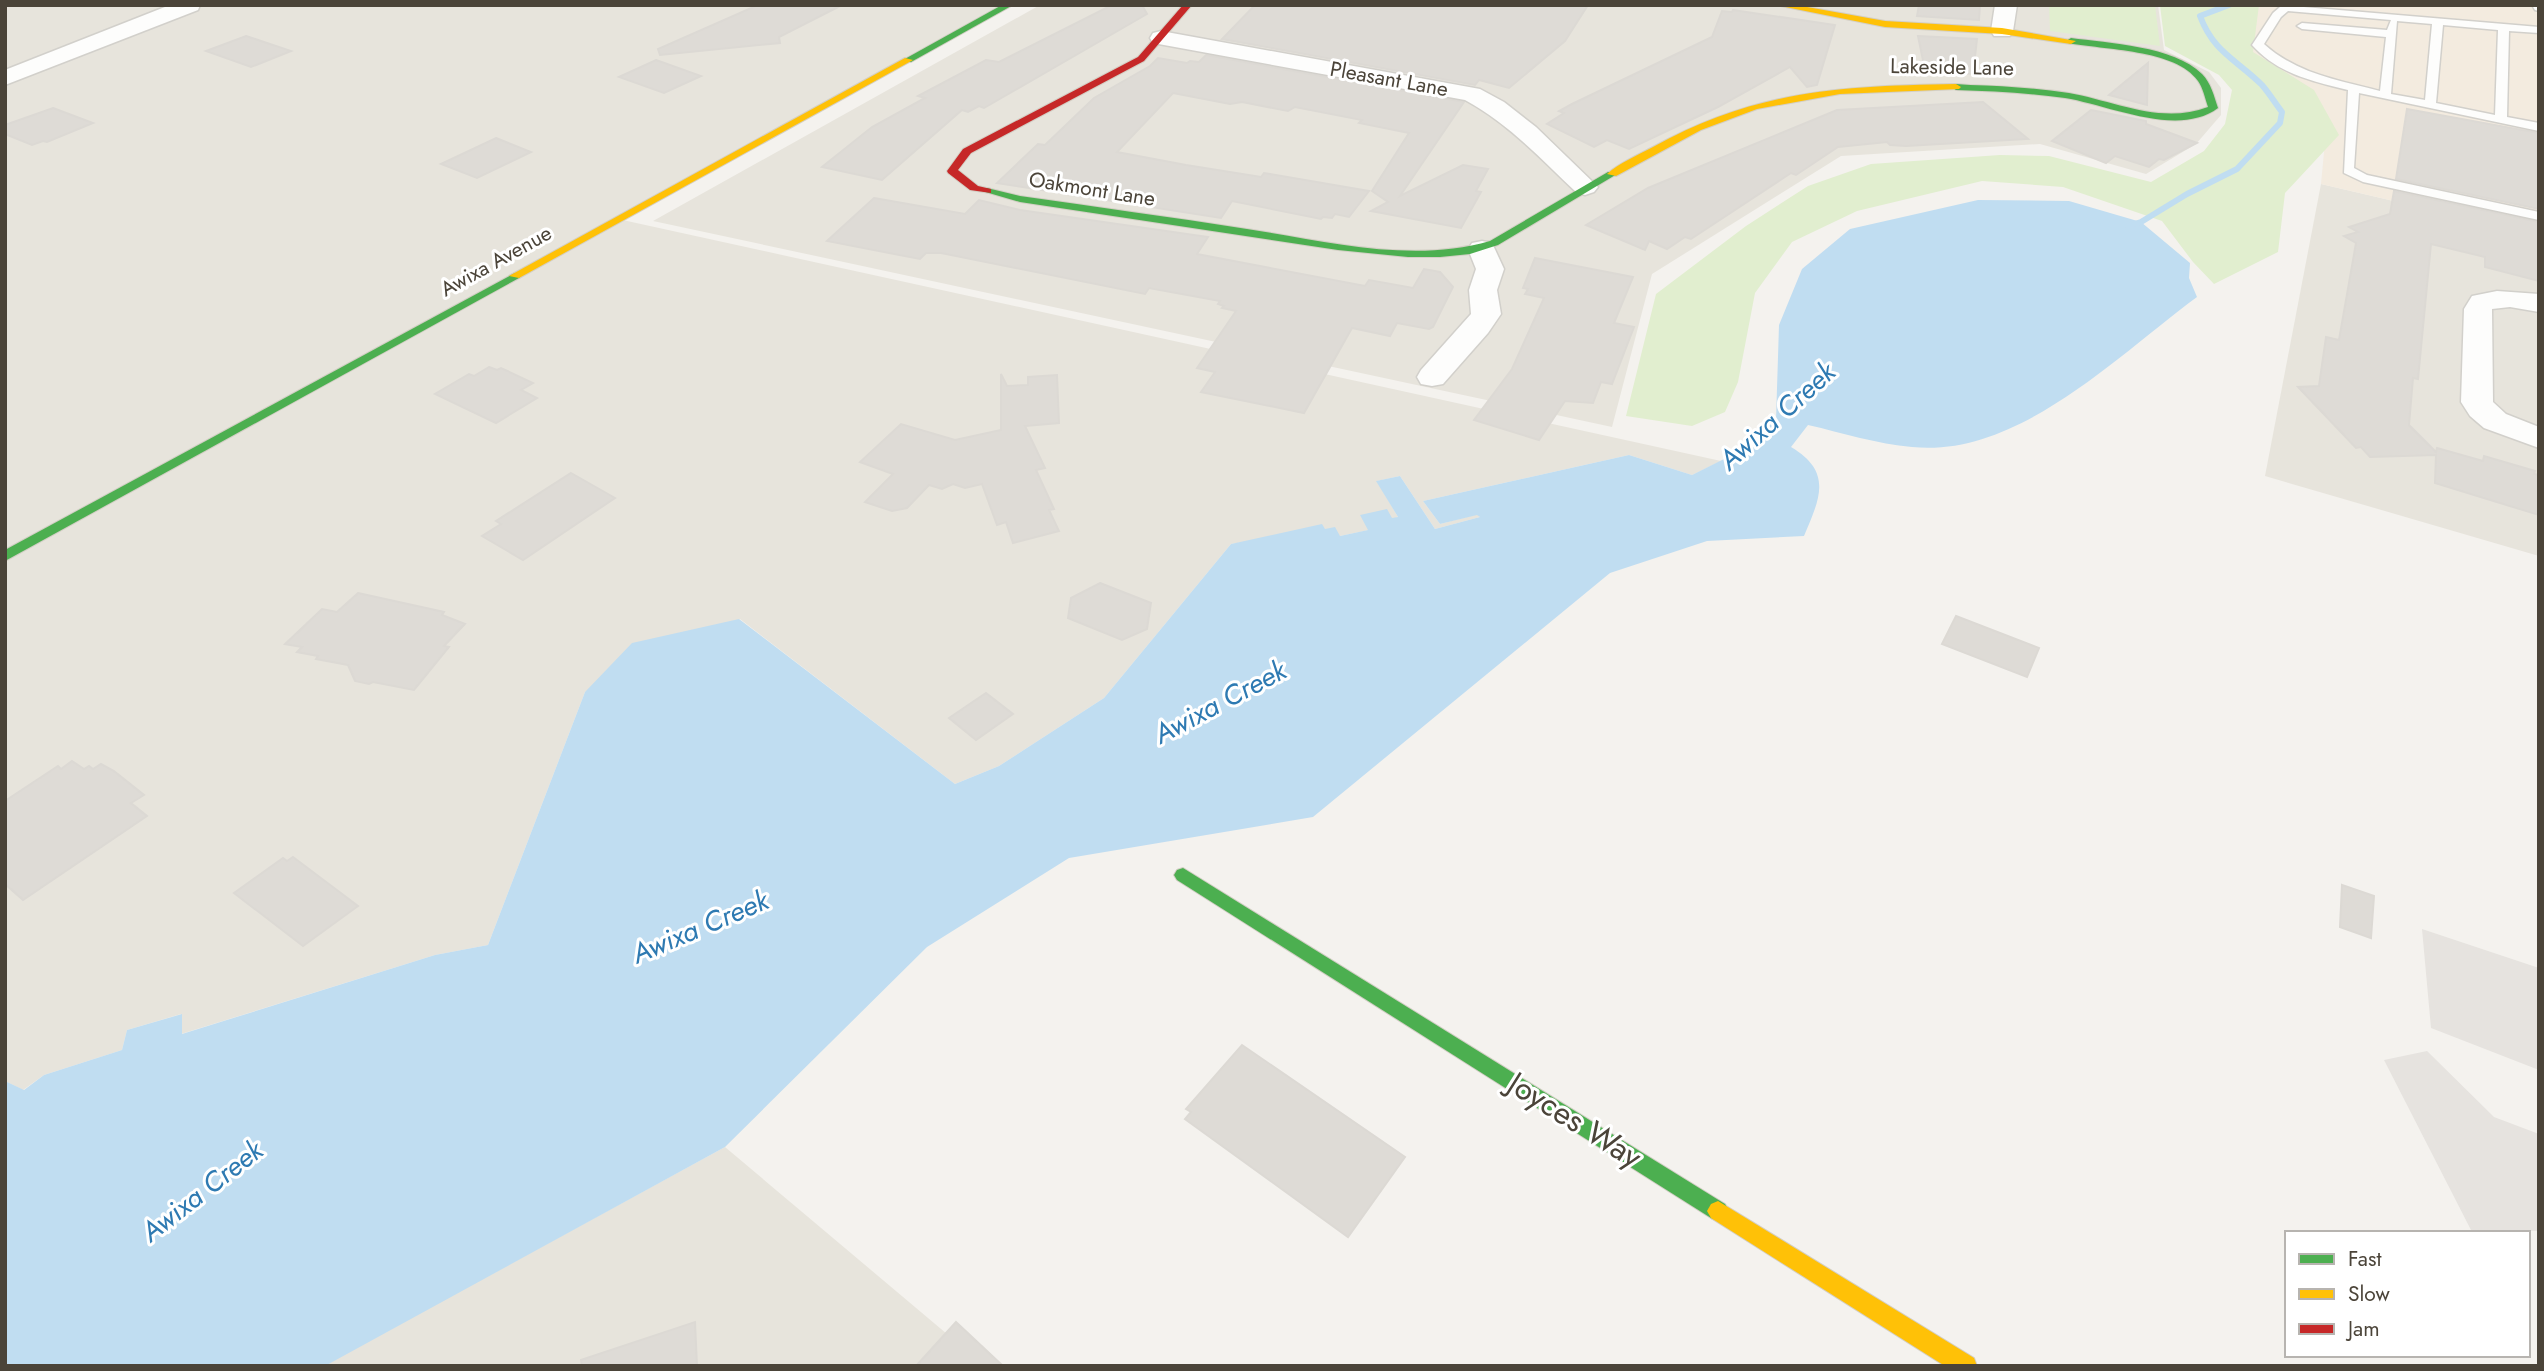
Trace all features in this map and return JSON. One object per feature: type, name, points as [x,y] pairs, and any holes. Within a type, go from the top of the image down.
[{"type":"street","points":[[5,78],[190,5]]},
{"type":"street","name":"Awixa Avenue","points":[[5,556],[584,243],[1009,5]]},
{"type":"street","points":[[1161,38],[1188,5]]},
{"type":"street","points":[[1780,5],[1885,24],[2001,32],[2006,5]]},
{"type":"street","name":"Lakeside Lane","points":[[1482,249],[1585,187],[1720,115],[1741,107],[1888,87],[1956,85],[2047,93],[2165,117],[2195,117],[2213,108],[2207,87],[2199,75],[2186,65],[2135,50],[2001,32]]},
{"type":"street","name":"Pleasant Lane","points":[[1161,38],[1472,94],[1496,107],[1527,132],[1585,187]]},
{"type":"street","name":"Oakmont Lane","points":[[1161,38],[1141,59],[1120,72],[991,136],[967,151],[952,171],[974,188],[1091,211],[1368,250],[1402,252],[1482,249]]},
{"type":"street","points":[[1432,377],[1478,327],[1486,314],[1483,289],[1490,269],[1482,249]]},
{"type":"street","points":[[2539,303],[2509,298],[2482,302],[2478,309],[2477,388],[2477,401],[2481,411],[2515,431],[2539,438]]},
{"type":"street","name":"Joyces Way","points":[[1183,875],[1966,1366]]},
{"type":"lane","points":[[2539,30],[2394,19],[2285,7],[2268,26],[2258,45],[2277,62],[2303,75],[2385,96],[2539,127]]},
{"type":"lane","points":[[2385,96],[2394,19]]},
{"type":"lane","points":[[2430,105],[2438,22]]},
{"type":"lane","points":[[2302,26],[2391,34]]},
{"type":"lane","points":[[2501,120],[2504,28]]},
{"type":"lane","points":[[2354,88],[2348,170],[2363,178],[2539,216]]},
{"type":"shaded area","points":[[5,5],[1009,5],[618,219],[1721,461],[1692,475],[1629,455],[1423,501],[1440,524],[1478,514],[1480,517],[1435,529],[1400,476],[1377,481],[1398,517],[1369,530],[1340,536],[1325,529],[1231,544],[1104,698],[999,766],[955,784],[740,619],[585,692],[488,945],[435,955],[181,1034],[181,1014],[127,1030],[122,1050],[44,1075],[23,1090],[5,1081]]},
{"type":"shaded area","points":[[1040,5],[2158,5],[2164,50],[2209,72],[2221,88],[2221,115],[2196,144],[2146,174],[2040,144],[1841,156],[1652,274],[1612,427],[653,221]]},
{"type":"shaded area","points":[[2247,5],[2539,5],[2539,235],[2321,184],[2327,121],[2241,62]]},
{"type":"shaded area","points":[[2321,184],[2539,235],[2539,556],[2265,476]]},
{"type":"shaded area","points":[[2422,929],[2539,968],[2539,1070],[2431,1028]]},
{"type":"shaded area","points":[[2427,1051],[2494,1117],[2539,1134],[2539,1231],[2471,1230],[2384,1060]]},
{"type":"shaded area","points":[[725,1147],[985,1366],[325,1366],[348,1352]]},
{"type":"green space","points":[[2049,5],[2155,5],[2160,46],[2050,31]]},
{"type":"green space","points":[[2160,5],[2259,5],[2253,52],[2314,90],[2339,135],[2285,193],[2278,252],[2214,284],[2193,262],[2162,221],[2063,187],[1982,181],[1857,211],[1792,242],[1755,293],[1738,382],[1725,412],[1692,426],[1626,416],[1656,294],[1746,226],[1808,186],[1871,164],[2000,155],[2049,156],[2151,182],[2204,151],[2225,124],[2232,90],[2219,75],[2165,46]]},
{"type":"water","points":[[1978,200],[2069,201],[2141,222],[2190,263],[2189,278],[2197,297],[2065,398],[2028,420],[1990,436],[1951,446],[1912,447],[1873,441],[1808,425],[1791,447],[1804,456],[1818,476],[1818,498],[1804,536],[1707,541],[1610,573],[1313,817],[1069,858],[927,947],[725,1147],[325,1366],[5,1366],[5,1081],[24,1090],[44,1075],[122,1050],[127,1030],[182,1014],[182,1034],[435,955],[488,945],[585,692],[632,643],[739,619],[955,784],[999,766],[1104,698],[1231,544],[1322,524],[1325,529],[1335,527],[1340,536],[1368,530],[1360,515],[1387,509],[1392,518],[1398,517],[1376,481],[1400,476],[1435,529],[1480,517],[1477,515],[1440,524],[1423,501],[1629,455],[1692,475],[1738,452],[1776,420],[1779,325],[1802,269],[1850,229]]},
{"type":"building","points":[[758,5],[842,5],[779,37],[780,43],[660,55],[658,49]]},
{"type":"building","points":[[1112,5],[1142,5],[1147,14],[984,108],[979,106],[968,112],[962,110],[882,180],[822,167],[872,127],[925,98],[918,96],[986,60],[999,62]]},
{"type":"building","points":[[1255,5],[1588,5],[1565,41],[1509,88],[1479,80],[1475,85],[1222,39]]},
{"type":"building","points":[[1919,5],[1980,5],[1979,20],[1917,16]]},
{"type":"building","points":[[1733,10],[1835,25],[1817,85],[1807,87],[1790,67],[1718,107],[1629,149],[1607,140],[1594,147],[1547,124],[1564,113],[1559,111],[1572,104],[1712,37],[1722,11]]},
{"type":"building","points":[[246,36],[291,51],[251,67],[206,51]]},
{"type":"building","points":[[1918,36],[1977,39],[1973,74],[1925,70]]},
{"type":"building","points":[[1206,55],[1464,102],[1400,196],[1463,165],[1488,169],[1476,191],[1481,192],[1461,228],[1371,211],[1388,202],[1372,191],[1409,133],[1359,123],[1362,120],[1295,107],[1288,111],[1173,93],[1117,152],[1261,177],[1264,173],[1369,191],[1349,217],[1335,214],[1332,218],[1321,219],[1232,201],[1221,218],[997,183],[1038,144],[1045,145],[1094,98],[1150,66],[1158,58],[1187,63],[1199,62]]},
{"type":"building","points":[[656,60],[701,76],[664,93],[619,77]]},
{"type":"building","points":[[2148,63],[2147,105],[2109,95]]},
{"type":"building","points":[[1983,102],[2028,139],[1906,146],[1890,145],[1887,142],[1838,147],[1796,175],[1791,173],[1691,239],[1685,237],[1667,249],[1649,241],[1645,250],[1586,225],[1648,188],[1837,110]]},
{"type":"building","points":[[53,108],[93,123],[47,142],[32,145],[5,134],[5,125]]},
{"type":"building","points":[[2407,109],[2539,133],[2539,209],[2396,179]]},
{"type":"building","points":[[2091,110],[2146,121],[2146,124],[2197,143],[2164,160],[2159,159],[2149,167],[2115,156],[2106,163],[2052,141]]},
{"type":"building","points":[[496,138],[531,152],[477,178],[441,164]]},
{"type":"building","points":[[2394,191],[2539,222],[2539,281],[2485,267],[2485,257],[2431,244],[2418,379],[2413,378],[2409,425],[2436,452],[2437,448],[2483,461],[2484,456],[2535,471],[2534,474],[2539,475],[2539,515],[2435,483],[2436,455],[2370,457],[2361,447],[2356,448],[2298,387],[2319,386],[2326,337],[2339,340],[2356,243],[2344,236],[2358,232],[2349,227],[2390,214]]},
{"type":"building","points":[[874,198],[965,214],[979,200],[1020,210],[1208,237],[1197,254],[1365,286],[1369,280],[1413,288],[1424,269],[1440,272],[1453,287],[1433,327],[1429,329],[1397,323],[1390,336],[1352,328],[1304,413],[1201,392],[1215,372],[1197,368],[1236,311],[1222,308],[1224,306],[1218,304],[1220,301],[1149,288],[1145,294],[941,253],[926,253],[920,259],[827,241]]},
{"type":"building","points":[[1535,258],[1633,277],[1614,323],[1634,327],[1612,384],[1601,382],[1593,403],[1565,401],[1539,440],[1474,420],[1512,369],[1544,298],[1525,294],[1528,289],[1523,288]]},
{"type":"building","points":[[489,367],[497,370],[501,368],[533,383],[521,390],[537,398],[496,423],[435,394],[469,374],[474,376]]},
{"type":"building","points":[[1001,374],[1007,386],[1028,385],[1028,377],[1057,375],[1059,423],[1025,426],[1045,468],[1036,470],[1054,509],[1049,510],[1059,531],[1013,543],[1006,522],[997,525],[982,484],[965,488],[953,484],[942,489],[929,485],[907,508],[892,511],[865,502],[893,474],[860,462],[901,424],[955,440],[1001,430]]},
{"type":"building","points":[[571,473],[615,498],[523,560],[482,536],[501,524],[496,521]]},
{"type":"building","points":[[1100,583],[1151,603],[1147,629],[1122,640],[1068,618],[1071,598]]},
{"type":"building","points":[[358,593],[444,612],[442,615],[465,624],[444,646],[449,647],[414,690],[355,681],[348,665],[316,659],[318,656],[297,652],[302,647],[285,644],[322,609],[337,612]]},
{"type":"building","points":[[1956,616],[2039,648],[2027,677],[1942,644]]},
{"type":"building","points":[[986,693],[1013,714],[976,740],[949,718]]},
{"type":"building","points":[[72,761],[84,769],[89,766],[93,769],[101,764],[114,771],[144,795],[131,803],[147,816],[23,900],[5,884],[5,801],[58,766],[61,769]]},
{"type":"building","points":[[293,857],[358,906],[303,946],[234,893],[283,858],[287,861]]},
{"type":"building","points":[[2342,885],[2374,896],[2371,938],[2340,927]]},
{"type":"building","points":[[1242,1045],[1405,1157],[1348,1237],[1185,1119],[1191,1112],[1186,1109]]},
{"type":"building","points":[[695,1322],[697,1366],[582,1366],[581,1360]]},
{"type":"building","points":[[956,1322],[1003,1366],[916,1366]]},
{"type":"waterway","name":"Awixa Creek","points":[[2128,226],[2141,222],[2187,194],[2237,169],[2280,123],[2282,112],[2267,91],[2219,47],[2200,16],[2229,5]]},
{"type":"traffic: fast","points":[[908,60],[1009,5]]},
{"type":"traffic: fast","points":[[1956,87],[2056,94],[2161,117],[2196,115],[2213,108],[2203,81],[2186,66],[2137,51],[2071,41]]},
{"type":"traffic: fast","points":[[987,191],[1020,199],[1373,251],[1440,254],[1494,243],[1612,174]]},
{"type":"traffic: fast","points":[[5,556],[515,276]]},
{"type":"traffic: fast","points":[[1183,875],[1718,1211]]},
{"type":"traffic: slow","points":[[1780,5],[1885,24],[2002,31],[2071,41]]},
{"type":"traffic: slow","points":[[515,276],[908,60]]},
{"type":"traffic: slow","points":[[1612,174],[1697,128],[1754,106],[1840,92],[1956,87]]},
{"type":"traffic: slow","points":[[1718,1211],[1966,1366]]},
{"type":"traffic: jam","points":[[987,191],[974,188],[952,171],[967,151],[1141,59],[1188,5]]}]
